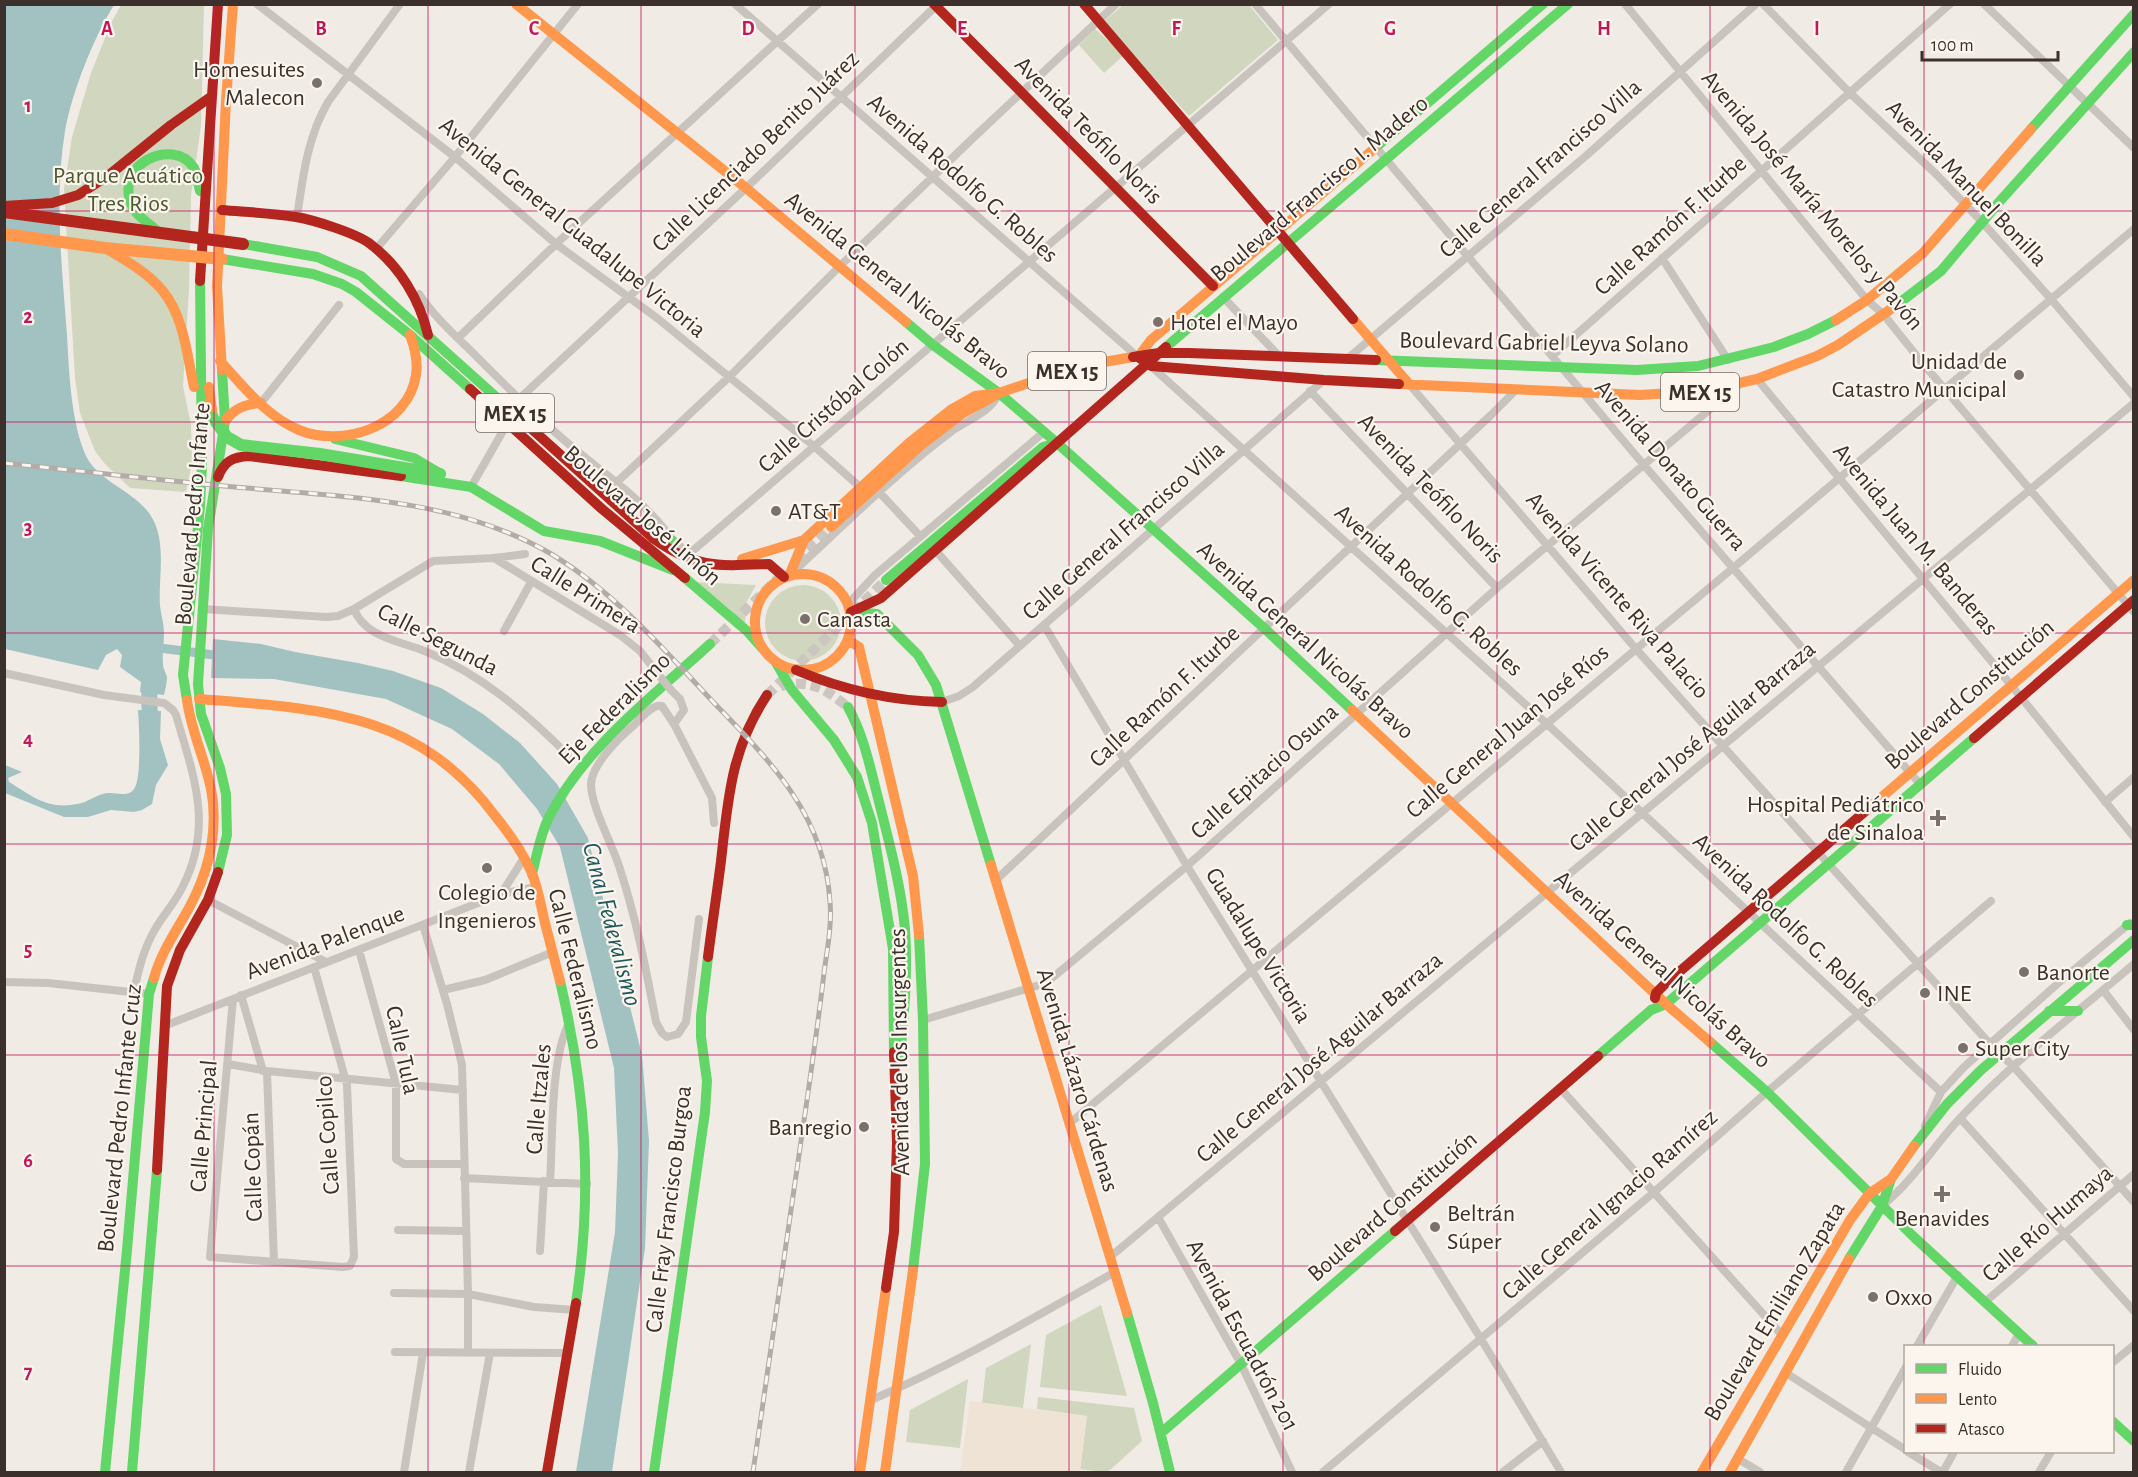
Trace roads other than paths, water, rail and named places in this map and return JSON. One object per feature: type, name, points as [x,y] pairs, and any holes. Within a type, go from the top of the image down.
[{"type":"main road","name":"Boulevard Pedro Infante","points":[[183,675],[200,507],[202,464],[199,314],[202,265],[200,246],[208,98],[218,4]]},
{"type":"main road","name":"Boulevard Pedro Infante","points":[[199,679],[208,529],[219,419],[225,396],[220,361],[217,286],[226,101],[234,4]]},
{"type":"main road","name":"Avenida General Nicolás Bravo","points":[[516,4],[746,188],[933,345],[999,393],[1058,442],[1264,628],[1666,1004],[1767,1092],[1914,1238],[1958,1275],[2031,1345]]},
{"type":"main road","name":"Avenida Vicente Riva Palacio","points":[[1084,4],[1409,384]]},
{"type":"main road","name":"Boulevard Francisco I. Madero","points":[[850,609],[881,598],[936,551],[1049,452],[1145,362],[1151,339],[1543,4]]},
{"type":"main road","name":"Boulevard Francisco I. Madero","points":[[1159,353],[1568,4]]},
{"type":"main road","name":"Avenida Teófilo Noris","points":[[936,5],[1213,286]]},
{"type":"main road","name":"Boulevard Gabriel Leyva Solano","points":[[1145,362],[1159,353],[1637,369],[1698,366],[1774,347],[1808,334],[1844,316],[1923,254],[2133,14]]},
{"type":"main road","name":"Boulevard Gabriel Leyva Solano","points":[[786,576],[804,540],[909,442],[952,409],[975,396],[999,393],[1055,374],[1098,363],[1145,362],[1324,380],[1515,391],[1673,395],[1740,384],[1817,356],[1860,332],[1941,271],[2133,52]]},
{"type":"main road","points":[[4,206],[52,203],[78,195],[104,179],[208,98]]},
{"type":"main road","points":[[157,231],[143,222],[130,204],[128,184],[134,169],[152,156],[174,155],[193,166],[199,181],[200,246]]},
{"type":"main road","points":[[222,210],[297,217],[345,232],[378,250],[410,289],[424,317],[428,335]]},
{"type":"main road","name":"MEX 15","points":[[4,212],[157,231]]},
{"type":"main road","name":"Boulevard José Limón","points":[[157,231],[299,253],[344,267],[361,276],[669,550],[691,562],[704,565],[769,564],[786,576]]},
{"type":"main road","name":"MEX 15","points":[[4,234],[105,248]]},
{"type":"main road","points":[[105,248],[141,270],[168,297],[183,331],[200,413]]},
{"type":"main road","name":"Boulevard José Limón","points":[[105,248],[222,259],[313,274],[342,284],[356,292],[410,335],[673,570],[747,631],[762,648]]},
{"type":"main road","points":[[202,265],[207,279],[209,399],[227,437],[241,445],[320,454],[444,475]]},
{"type":"main road","points":[[330,438],[369,431],[382,425],[402,405],[410,392],[416,366],[416,353],[410,335]]},
{"type":"main road","points":[[220,361],[261,403],[298,429],[384,450],[422,462],[471,487],[544,531],[600,541],[673,570]]},
{"type":"main road","points":[[831,527],[929,439],[963,413],[999,393]]},
{"type":"main road","points":[[219,419],[240,405],[261,403]]},
{"type":"main road","points":[[382,425],[379,440],[384,450]]},
{"type":"main road","points":[[886,580],[1042,447],[1058,442]]},
{"type":"main road","points":[[208,529],[221,469],[232,458],[269,457],[471,487]]},
{"type":"main road","points":[[573,465],[602,481],[674,542]]},
{"type":"main road","points":[[723,565],[804,540]]},
{"type":"main road","points":[[796,670],[812,670],[827,664],[840,654],[848,640],[852,626],[850,609],[842,591],[832,582],[806,573],[786,576],[772,585],[763,595],[757,607],[756,635],[762,648],[775,661],[829,685],[915,702],[942,702]]},
{"type":"main road","name":"Boulevard Constitución","points":[[1656,993],[2133,580]]},
{"type":"main road","name":"Boulevard Constitución","points":[[1161,1433],[1651,1010],[1666,1004],[2021,697],[2132,605]]},
{"type":"main road","name":"Avenida Lázaro Cárdenas","points":[[850,609],[877,614],[912,649],[930,672],[942,702],[1115,1272],[1161,1433],[1170,1473]]},
{"type":"main road","name":"Avenida de los Insurgentes","points":[[848,640],[859,647],[871,694],[913,876],[919,934],[925,1164],[885,1473]]},
{"type":"main road","name":"Eje Federalismo","points":[[531,865],[549,818],[576,772],[600,744],[710,645]]},
{"type":"main road","name":"Avenida de los Insurgentes","points":[[775,661],[792,690],[834,740],[861,787],[872,823],[893,949],[897,1143],[894,1232],[860,1473]]},
{"type":"main road","name":"Boulevard Pedro Infante Cruz","points":[[105,1473],[128,1251],[149,994],[166,945],[200,885],[212,844],[214,808],[211,789],[190,722],[183,675]]},
{"type":"main road","name":"Boulevard Pedro Infante Cruz","points":[[132,1473],[158,1162],[167,986],[172,969],[208,900],[223,857],[227,835],[226,794],[220,768],[201,714],[198,699],[199,679]]},
{"type":"main road","name":"Calle Fray Francisco Burgoa","points":[[654,1473],[705,1112],[707,1081],[701,1037],[701,1016],[730,787],[739,747],[754,711],[767,695]]},
{"type":"main road","name":"Calle Federalismo","points":[[198,699],[298,707],[327,712],[387,729],[432,753],[459,774],[491,809],[531,865],[570,1022],[583,1099],[587,1184],[585,1229],[575,1310],[547,1473]]},
{"type":"main road","points":[[848,707],[858,724],[866,747],[896,875],[904,928],[904,1016],[896,1100]]},
{"type":"main road","name":"Boulevard Emiliano Zapata","points":[[1730,1473],[1841,1274],[1882,1206],[1891,1179],[1921,1136],[1947,1104],[2000,1053],[2133,940]]},
{"type":"main road","points":[[1651,1010],[1656,993]]},
{"type":"main road","points":[[2049,1011],[2078,1011]]},
{"type":"main road","name":"Boulevard Emiliano Zapata","points":[[1702,1473],[1850,1220],[1869,1194],[1891,1179]]},
{"type":"main road","points":[[128,1251],[149,1253]]},
{"type":"main road","points":[[2114,1423],[2133,1441]]},
{"type":"main road","points":[[135,1438],[142,1473]]},
{"type":"street","name":"Avenida General Guadalupe Victoria","points":[[257,4],[455,157],[556,244],[629,297],[815,447],[860,487]]},
{"type":"street","points":[[297,217],[313,133],[328,102],[400,4]]},
{"type":"street","points":[[378,250],[578,4]]},
{"type":"street","name":"Avenida Rodolfo G. Robles","points":[[735,4],[1245,449],[1643,812],[1941,1092]]},
{"type":"street","points":[[458,338],[556,244],[818,4]]},
{"type":"street","points":[[617,482],[1116,4]]},
{"type":"street","name":"Avenida Donato Guerra","points":[[1255,4],[1643,464],[1920,784]]},
{"type":"street","name":"Calle Cristóbal Colón","points":[[689,554],[1329,4]]},
{"type":"street","name":"Avenida José María Morelos y Pavón","points":[[1625,4],[1867,300],[1884,315],[2118,593],[2132,605]]},
{"type":"street","name":"Calle General Francisco Villa","points":[[1347,359],[1682,71],[1756,4]]},
{"type":"street","name":"Avenida Manuel Bonilla","points":[[1763,4],[1849,92],[1937,174],[2051,299],[2133,397]]},
{"type":"street","name":"Calle Ramón F. Iturbe","points":[[1552,356],[1950,4]]},
{"type":"street","points":[[1984,4],[2133,148]]},
{"type":"street","name":"Calle Licenciado Benito Juárez","points":[[519,399],[746,188],[936,5]]},
{"type":"street","name":"Calle General Juan José Ríos","points":[[1070,1123],[1733,568],[2133,229]]},
{"type":"street","name":"Boulevard José Limón","points":[[378,250],[398,263],[423,300],[519,399],[587,459],[617,482],[654,516],[674,542],[689,554]]},
{"type":"street","points":[[1662,258],[1728,360]]},
{"type":"street","points":[[1223,297],[1279,356]]},
{"type":"street","points":[[261,403],[339,305]]},
{"type":"street","name":"Avenida Juan M. Banderas","points":[[1757,379],[2021,697],[2133,837]]},
{"type":"street","name":"Calle General Francisco Villa","points":[[942,702],[959,696],[973,687],[1324,380]]},
{"type":"street","name":"Avenida Vicente Riva Palacio","points":[[1409,384],[1636,649],[2133,1202]]},
{"type":"street","name":"Calle Epitacio Osuna","points":[[922,1020],[1046,983],[1187,866],[1546,545],[1740,384]]},
{"type":"street","name":"Calle Ramón F. Iturbe","points":[[996,880],[1515,391]]},
{"type":"street","name":"Avenida Teófilo Noris","points":[[1310,392],[1497,588]]},
{"type":"street","name":"Boulevard Gabriel Leyva Solano","points":[[786,576],[950,433],[993,404],[999,393]]},
{"type":"street","name":"Calle General José Aguilar Barraza","points":[[1110,1257],[2133,403]]},
{"type":"street","points":[[471,487],[507,424]]},
{"type":"street","points":[[850,609],[875,575],[1044,432]]},
{"type":"street","points":[[880,493],[920,536]]},
{"type":"street","points":[[936,551],[1020,646]]},
{"type":"street","points":[[354,609],[433,561],[525,554]]},
{"type":"street","name":"Calle Primera","points":[[495,558],[620,635],[640,651],[680,699],[684,710],[674,724]]},
{"type":"street","points":[[504,631],[531,582]]},
{"type":"street","name":"Calle Segunda","points":[[203,609],[326,617],[338,616],[354,609],[362,624],[372,631],[427,652],[494,688],[535,722],[568,755]]},
{"type":"street","points":[[1044,625],[1187,866]]},
{"type":"street","points":[[4,673],[137,700],[164,703],[176,715],[196,785],[200,820],[199,836],[196,854],[188,876],[147,944],[134,991]]},
{"type":"street","points":[[699,919],[686,1022],[678,1034],[667,1037],[656,1022],[633,910],[592,794],[593,776],[598,766],[622,735],[657,705],[662,706],[674,724],[712,798],[714,823]]},
{"type":"street","points":[[2105,802],[2133,777]]},
{"type":"street","points":[[501,894],[531,865]]},
{"type":"street","name":"Guadalupe Victoria","points":[[1187,866],[1481,1339],[1561,1473]]},
{"type":"street","name":"Avenida Palenque","points":[[164,1026],[501,894],[535,887]]},
{"type":"street","points":[[208,900],[326,962]]},
{"type":"street","name":"Calle General Ignacio Ramírez","points":[[1323,1473],[1653,1193],[1767,1092],[1991,901]]},
{"type":"street","name":"Boulevard Emiliano Zapata","points":[[1921,1136],[1941,1092],[1989,1043],[2131,923]]},
{"type":"street","points":[[423,925],[456,1035],[462,1065],[468,1353]]},
{"type":"street","name":"Calle Tula","points":[[359,950],[396,1084],[395,1155],[398,1161],[404,1164],[464,1164]]},
{"type":"street","points":[[443,990],[485,980],[553,952]]},
{"type":"street","name":"Boulevard Emiliano Zapata","points":[[1882,1206],[1902,1190],[1960,1118],[2013,1066],[2133,964]]},
{"type":"street","name":"Calle Copilco","points":[[274,1262],[343,1267],[350,1266],[354,1257],[348,1092],[314,967]]},
{"type":"street","points":[[4,982],[48,983],[149,994]]},
{"type":"street","points":[[2103,990],[2133,1030]]},
{"type":"street","name":"Calle Copán","points":[[241,995],[265,1071],[274,1262]]},
{"type":"street","name":"Calle Principal","points":[[233,999],[210,1257],[274,1262]]},
{"type":"street","name":"Calle Itzales","points":[[540,1251],[558,1067],[564,1034],[570,1022]]},
{"type":"street","points":[[228,1064],[265,1071],[463,1090]]},
{"type":"street","points":[[1560,1088],[1782,1335]]},
{"type":"street","points":[[1960,1118],[2133,1311]]},
{"type":"street","name":"Calle Río Humaya","points":[[1985,1302],[2133,1174]]},
{"type":"street","points":[[464,1178],[587,1184]]},
{"type":"street","name":"Avenida Escuadrón 201","points":[[1158,1217],[1241,1364],[1292,1473]]},
{"type":"street","points":[[398,1230],[465,1231]]},
{"type":"street","points":[[871,1401],[896,1390],[1115,1272]]},
{"type":"street","name":"Calle Río Humaya","points":[[1918,1345],[1958,1275]]},
{"type":"street","points":[[394,1293],[468,1294],[534,1307],[575,1310]]},
{"type":"street","points":[[2013,1345],[2019,1334]]},
{"type":"street","points":[[2114,1361],[2133,1345]]},
{"type":"street","points":[[395,1352],[567,1353]]},
{"type":"street","points":[[404,1473],[423,1353]]},
{"type":"street","points":[[469,1473],[490,1353]]},
{"type":"street","points":[[1846,1473],[1904,1369]]},
{"type":"street","points":[[1786,1373],[1904,1449]]},
{"type":"street","points":[[1503,1473],[1542,1442]]},
{"type":"street","points":[[1910,1453],[1942,1473],[1953,1453]]},
{"type":"street","points":[[2039,1473],[2050,1453]]},
{"type":"street","points":[[1738,1459],[1760,1473]]},
{"type":"water","points":[[5,5],[114,5],[84,66],[65,131],[59,207],[69,364],[74,413],[86,456],[91,465],[107,479],[142,505],[155,523],[161,558],[160,606],[164,626],[163,668],[167,677],[164,695],[140,692],[141,682],[120,667],[122,655],[117,649],[106,655],[98,670],[5,649]]},
{"type":"water","points":[[213,639],[261,644],[358,663],[393,671],[441,688],[483,714],[520,743],[557,784],[588,838],[642,1055],[649,1141],[645,1248],[612,1472],[576,1472],[615,1232],[618,1154],[614,1068],[560,847],[537,809],[499,764],[452,729],[386,699],[274,679],[211,678]]},
{"type":"water","points":[[138,710],[161,711],[160,739],[168,765],[156,785],[152,804],[134,812],[111,810],[88,817],[64,817],[5,793],[5,765],[22,772],[8,778],[9,782],[35,798],[51,804],[70,805],[104,794],[132,792],[137,783],[139,763]]},
{"type":"waterway","name":"Canal Federalismo","points":[[152,647],[222,656]]},
{"type":"waterway","points":[[149,672],[150,733]]},
{"type":"tunnel","points":[[797,560],[831,527]]},
{"type":"tunnel","points":[[710,644],[786,571]]},
{"type":"tunnel","points":[[767,695],[886,580]]},
{"type":"tunnel","points":[[781,686],[801,684],[818,687],[848,707]]},
{"type":"railway","points":[[4,463],[398,503],[439,511],[516,536],[576,570],[620,606],[679,665],[776,771],[807,818],[818,844],[826,872],[830,920],[814,1053],[753,1472]]},
{"type":"place","name":"Homesuites Malecon","points":[[317,83]]},
{"type":"place","name":"Hotel el Mayo","points":[[1158,322]]},
{"type":"place","name":"Unidad de Catastro Municipal","points":[[2019,375]]},
{"type":"place","name":"AT&T","points":[[776,511]]},
{"type":"place","name":"Canasta","points":[[805,619]]},
{"type":"place","name":"Hospital Pediátrico de Sinaloa","points":[[1938,818]]},
{"type":"place","name":"Colegio de Ingenieros","points":[[487,868]]},
{"type":"place","name":"Banorte","points":[[2024,972]]},
{"type":"place","name":"INE","points":[[1925,993]]},
{"type":"place","name":"Super City","points":[[1963,1048]]},
{"type":"place","name":"Banregio","points":[[864,1127]]},
{"type":"place","name":"Benavides","points":[[1942,1194]]},
{"type":"place","name":"Beltrán Súper","points":[[1435,1227]]},
{"type":"place","name":"Oxxo","points":[[1873,1297]]},
{"type":"park label","name":"Parque Acuático Tres Rios","points":[[128,189]]}]
